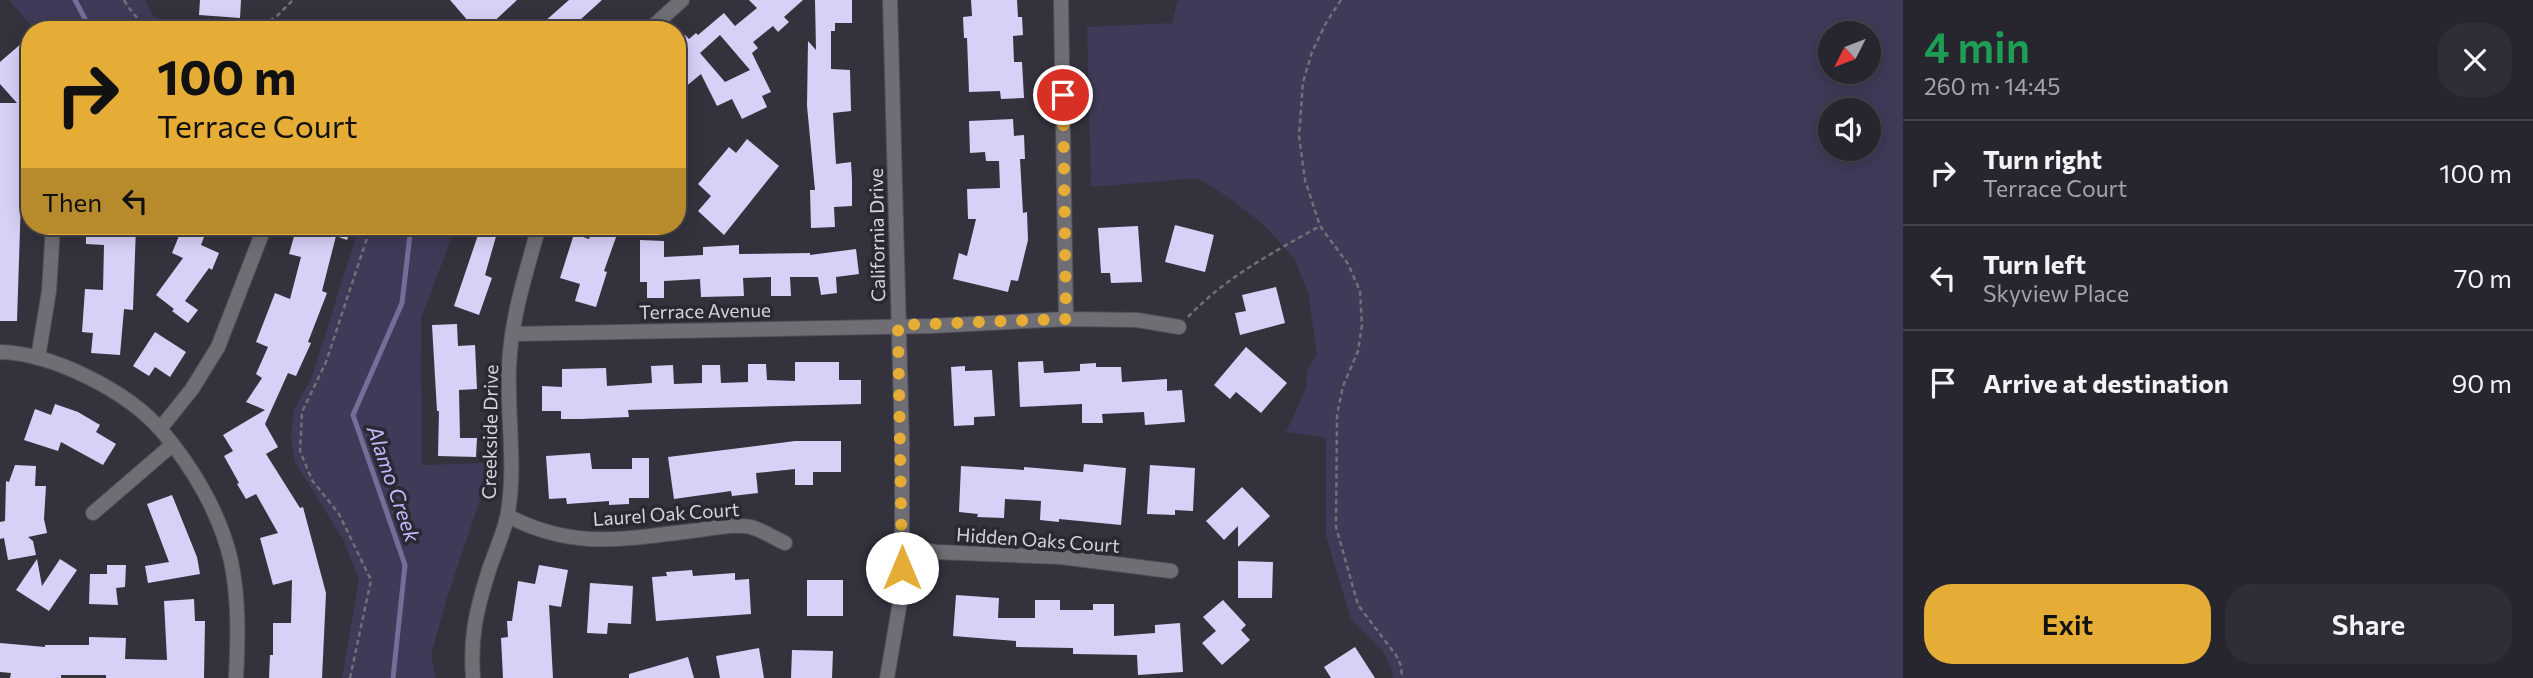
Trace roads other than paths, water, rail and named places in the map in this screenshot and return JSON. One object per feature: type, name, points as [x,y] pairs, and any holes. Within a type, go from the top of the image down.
[{"type":"street","points":[[659,21],[682,0]]},
{"type":"street","name":"California Drive","points":[[887,678],[902,590],[890,0]]},
{"type":"street","points":[[1061,0],[1066,319]]},
{"type":"street","points":[[38,358],[49,291],[52,235]]},
{"type":"street","points":[[160,429],[192,389],[218,347],[262,235]]},
{"type":"street","name":"Creekside Drive","points":[[473,678],[471,645],[475,618],[508,516],[512,488],[509,368],[512,334],[518,300],[536,235]]},
{"type":"street","name":"Terrace Avenue","points":[[512,334],[1066,319],[1137,320],[1179,327]]},
{"type":"street","points":[[0,352],[38,358],[71,369],[107,388],[160,429],[196,478],[219,525],[230,559],[237,611],[236,678]]},
{"type":"street","points":[[93,513],[172,445]]},
{"type":"street","name":"Laurel Oak Court","points":[[508,516],[527,526],[562,537],[605,541],[726,527],[750,527],[785,543]]},
{"type":"street","name":"Hidden Oaks Court","points":[[902,546],[936,552],[1061,557],[1171,571]]},
{"type":"waterway","name":"Alamo Creek","points":[[75,0],[86,21]]},
{"type":"waterway","name":"Alamo Creek","points":[[393,678],[405,565],[353,415],[402,303],[410,235]]}]
